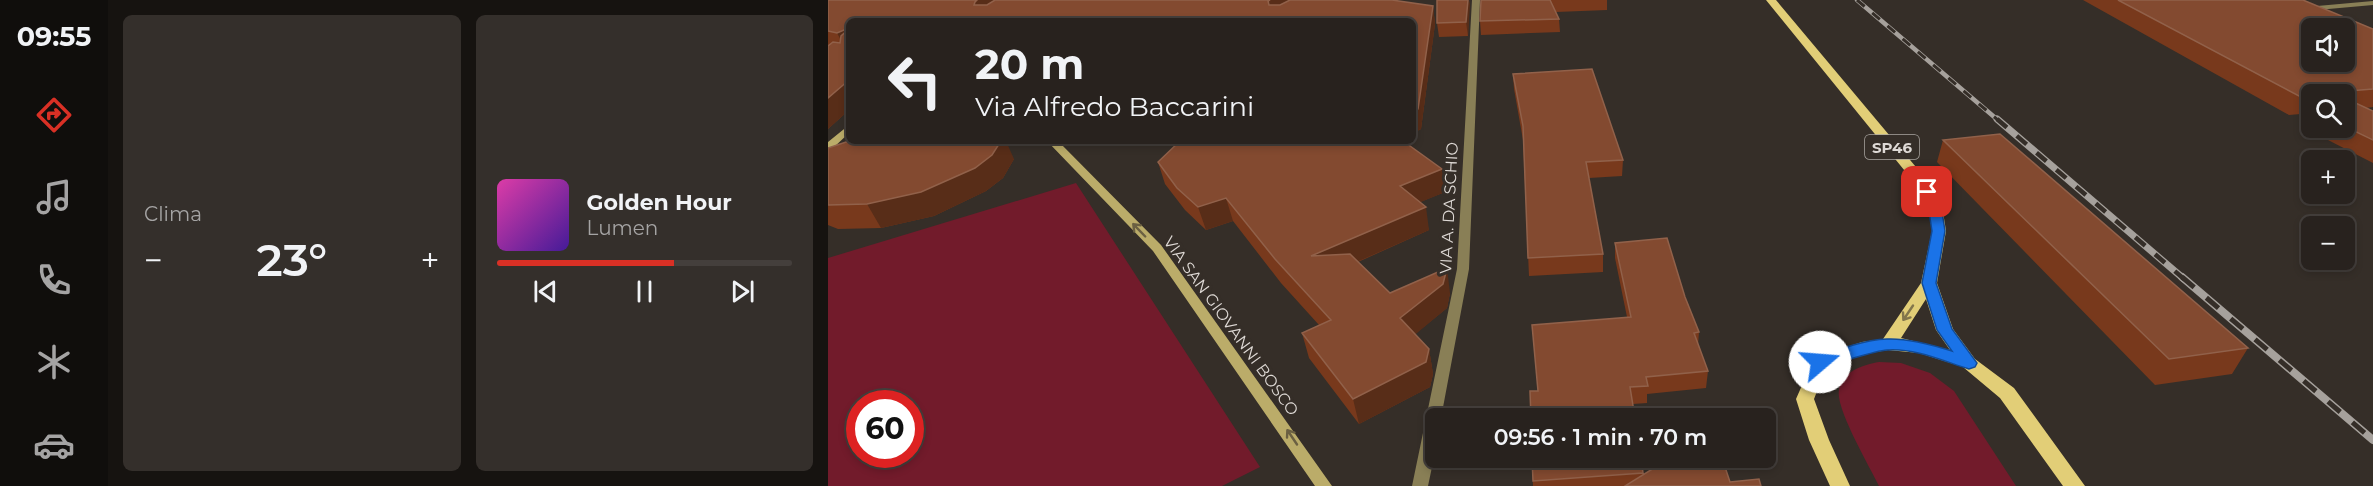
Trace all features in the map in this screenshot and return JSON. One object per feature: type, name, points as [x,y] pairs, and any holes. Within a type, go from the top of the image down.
[{"type":"main road","name":"SP46","points":[[1771,0],[1919,179],[1935,205],[1939,231],[1929,283],[1888,344]]},
{"type":"main road","name":"SP46","points":[[1929,283],[1945,330],[1969,363]]},
{"type":"main road","points":[[1840,486],[1805,399],[1820,362],[1842,354],[1888,344],[1932,350],[1969,363],[2007,393],[2075,486]]},
{"type":"street","name":"VIA A. DA SCHIO","points":[[1420,486],[1463,269],[1476,0]]},
{"type":"street","points":[[2306,9],[2373,3]]},
{"type":"street","points":[[2296,4],[2325,17]]},
{"type":"street","points":[[828,148],[846,131]]},
{"type":"street","points":[[828,148],[846,136]]},
{"type":"street","name":"VIA SAN GIOVANNI BOSCO","points":[[1055,144],[1157,248],[1324,486]]},
{"type":"shaded area","points":[[1076,183],[1260,467],[1222,486],[828,486],[828,258]]},
{"type":"shaded area","points":[[1879,362],[1901,363],[1930,373],[1954,391],[2016,486],[1879,486],[1842,410],[1839,390],[1844,378],[1854,370]]},
{"type":"building","points":[[828,0],[977,0],[974,5],[987,5],[995,0],[1270,0],[1269,5],[1280,5],[1290,0],[1392,0],[1433,6],[1418,109],[1416,110],[1416,18],[846,18],[846,29],[837,33],[828,31]]},
{"type":"building","points":[[1437,0],[1468,0],[1466,22],[1437,23]]},
{"type":"building","points":[[1481,0],[1550,0],[1559,19],[1480,21]]},
{"type":"building","points":[[2118,0],[2303,0],[2346,18],[2301,18],[2301,72],[2355,72],[2355,22],[2373,29],[2373,89],[2355,90],[2355,84],[2301,84],[2301,96]]},
{"type":"building","points":[[846,32],[846,83],[828,98],[828,46],[833,42],[840,43],[841,36]]},
{"type":"building","points":[[1592,69],[1623,160],[1586,162],[1603,254],[1528,258],[1523,126],[1513,74]]},
{"type":"building","points":[[2355,103],[2373,111],[2373,140],[2355,131]]},
{"type":"building","points":[[2000,134],[2248,348],[2169,359],[1943,140]]},
{"type":"building","points":[[846,142],[846,144],[999,144],[992,155],[975,168],[921,192],[867,204],[828,205],[828,148]]},
{"type":"building","points":[[1177,144],[1407,144],[1442,169],[1400,186],[1426,207],[1311,256],[1350,254],[1390,293],[1447,268],[1443,284],[1400,318],[1429,349],[1426,362],[1353,399],[1302,333],[1331,320],[1275,259],[1226,198],[1198,207],[1177,188],[1158,162]]},
{"type":"building","points":[[1667,238],[1685,297],[1699,332],[1694,333],[1708,371],[1646,377],[1648,386],[1630,387],[1633,408],[1531,408],[1530,391],[1538,391],[1532,325],[1631,317],[1615,243]]},
{"type":"building","points":[[1532,468],[1642,468],[1643,473],[1533,481]]},
{"type":"building","points":[[1654,468],[1725,468],[1730,482],[1759,479],[1761,486],[1625,486]]},
{"type":"railway","points":[[1857,0],[1999,121]]},
{"type":"railway","points":[[1997,119],[2184,279]]},
{"type":"railway","points":[[2182,277],[2373,440]]},
{"type":"route","points":[[1820,362],[1842,354],[1888,344],[1932,350],[1969,363],[1945,330],[1929,283],[1939,231],[1935,205],[1927,192]]}]
